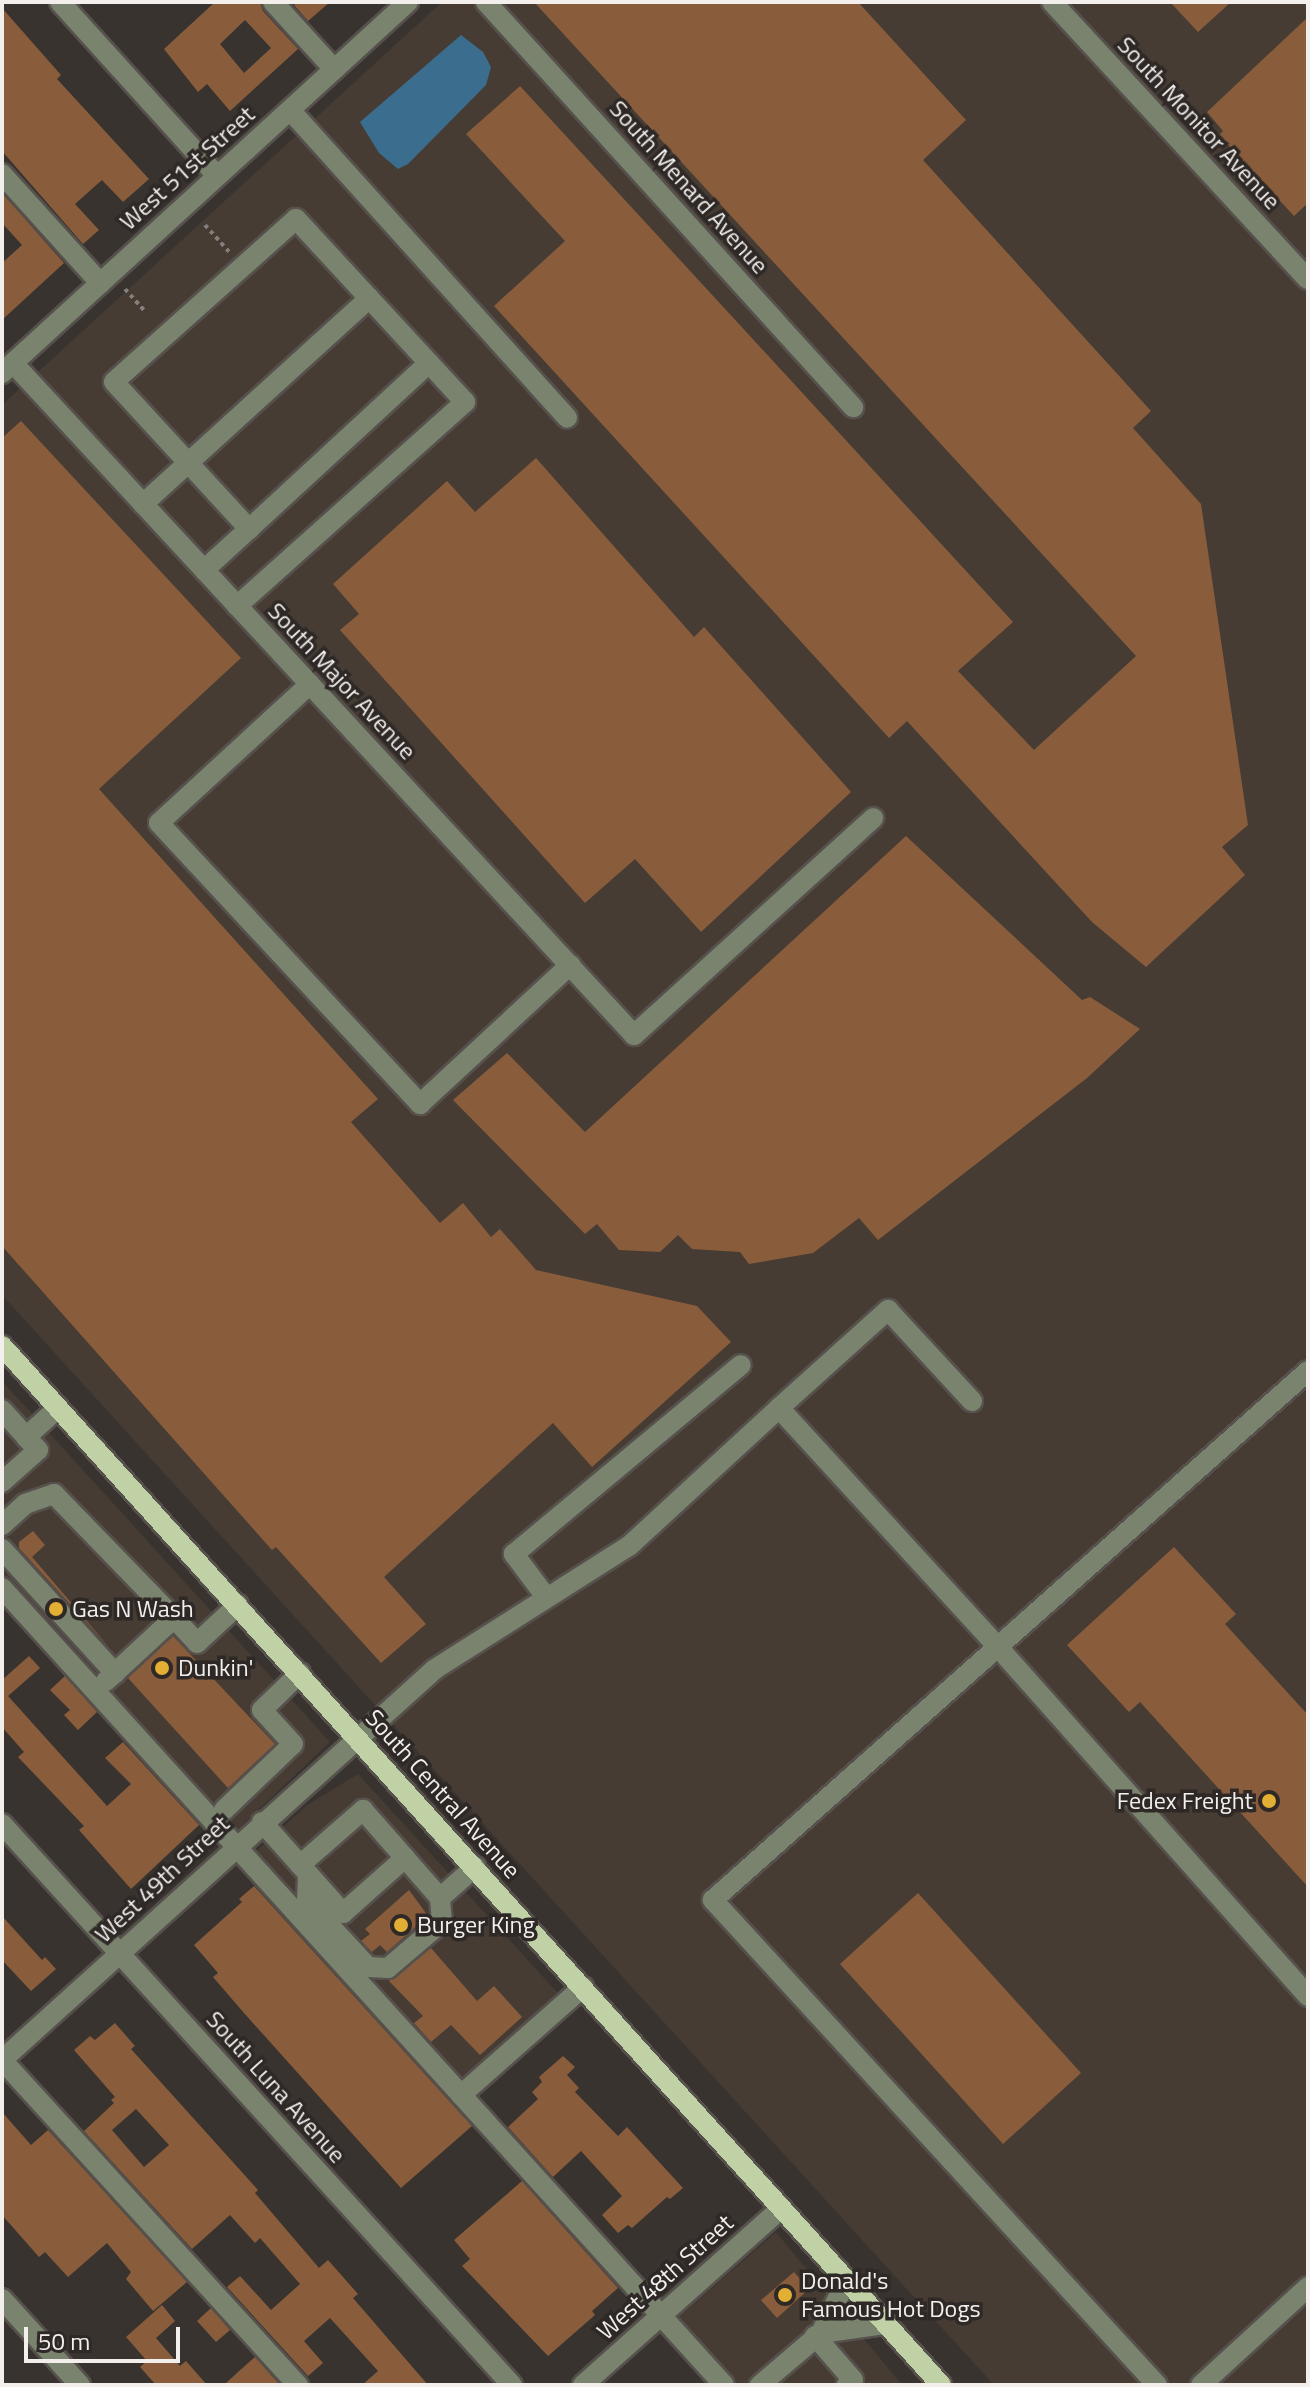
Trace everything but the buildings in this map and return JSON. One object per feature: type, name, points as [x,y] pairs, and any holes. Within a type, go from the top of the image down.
[{"type":"main road","name":"South Central Avenue","points":[[2,1346],[941,2385]]},
{"type":"street","points":[[60,2],[217,176]]},
{"type":"street","points":[[273,2],[334,69]]},
{"type":"street","name":"West 51st Street","points":[[8,368],[408,2]]},
{"type":"street","name":"South Menard Avenue","points":[[486,2],[853,407]]},
{"type":"street","name":"South Monitor Avenue","points":[[1052,2],[1308,279]]},
{"type":"street","points":[[290,110],[567,418]]},
{"type":"street","points":[[2,174],[100,283]]},
{"type":"street","points":[[237,606],[465,402],[296,219],[114,382],[249,529]]},
{"type":"street","points":[[143,504],[369,298]]},
{"type":"street","points":[[204,570],[429,363]]},
{"type":"street","name":"South Major Avenue","points":[[8,368],[143,504],[634,1035],[873,818]]},
{"type":"street","points":[[310,684],[159,823],[420,1104],[570,965]]},
{"type":"street","name":"West 49th Street","points":[[2,2060],[262,1822],[360,1740],[435,1669],[629,1546],[888,1310],[972,1401]]},
{"type":"street","points":[[546,1597],[514,1554],[741,1365]]},
{"type":"street","points":[[1157,2385],[713,1900],[1308,1371]]},
{"type":"street","points":[[26,1437],[58,1408]]},
{"type":"street","points":[[779,1408],[998,1647],[1308,1996]]},
{"type":"street","points":[[2,1410],[38,1450],[2,1482]]},
{"type":"street","points":[[2,1525],[25,1504],[54,1494],[65,1501],[197,1643],[238,1605]]},
{"type":"street","points":[[2,1549],[110,1677],[174,1618]]},
{"type":"street","points":[[2,1588],[724,2385]]},
{"type":"street","points":[[224,1810],[293,1744],[262,1710],[300,1673]]},
{"type":"street","points":[[363,1810],[440,1898],[442,1922],[388,1968],[368,1967],[307,1901],[304,1870],[363,1810]]},
{"type":"street","points":[[262,1822],[343,1913],[405,1858]]},
{"type":"street","name":"South Luna Avenue","points":[[2,1824],[512,2385]]},
{"type":"street","points":[[440,1898],[475,1867]]},
{"type":"street","points":[[461,2095],[583,1987]]},
{"type":"street","points":[[2,2060],[298,2385]]},
{"type":"street","name":"West 48th Street","points":[[583,2385],[782,2208]]},
{"type":"street","points":[[770,2381],[818,2334],[847,2279]]},
{"type":"street","points":[[1201,2385],[1308,2287]]},
{"type":"street","points":[[2,2299],[80,2385]]},
{"type":"street","points":[[818,2334],[886,2324]]},
{"type":"street","points":[[818,2334],[853,2380],[847,2385]]},
{"type":"path","points":[[205,225],[235,259]]},
{"type":"path","points":[[125,289],[144,310]]},
{"type":"shaded area","points":[[442,2],[1308,2],[1308,2385],[994,2385],[2,1295],[2,405]]},
{"type":"shaded area","points":[[2,1381],[330,1742],[229,1838],[2,1588]]},
{"type":"shaded area","points":[[358,1774],[566,2002],[461,2095],[248,1859],[306,1806]]},
{"type":"shaded area","points":[[776,2232],[902,2385],[724,2385],[670,2325]]},
{"type":"water","points":[[461,35],[483,52],[491,67],[486,85],[408,164],[398,169],[379,153],[360,122]]},
{"type":"place","name":"Gas N Wash","points":[[56,1609]]},
{"type":"place","name":"Dunkin'","points":[[162,1668]]},
{"type":"place","name":"Fedex Freight","points":[[1269,1801]]},
{"type":"place","name":"Burger King","points":[[401,1925]]},
{"type":"place","name":"Donald's Famous Hot Dogs","points":[[785,2295]]}]
